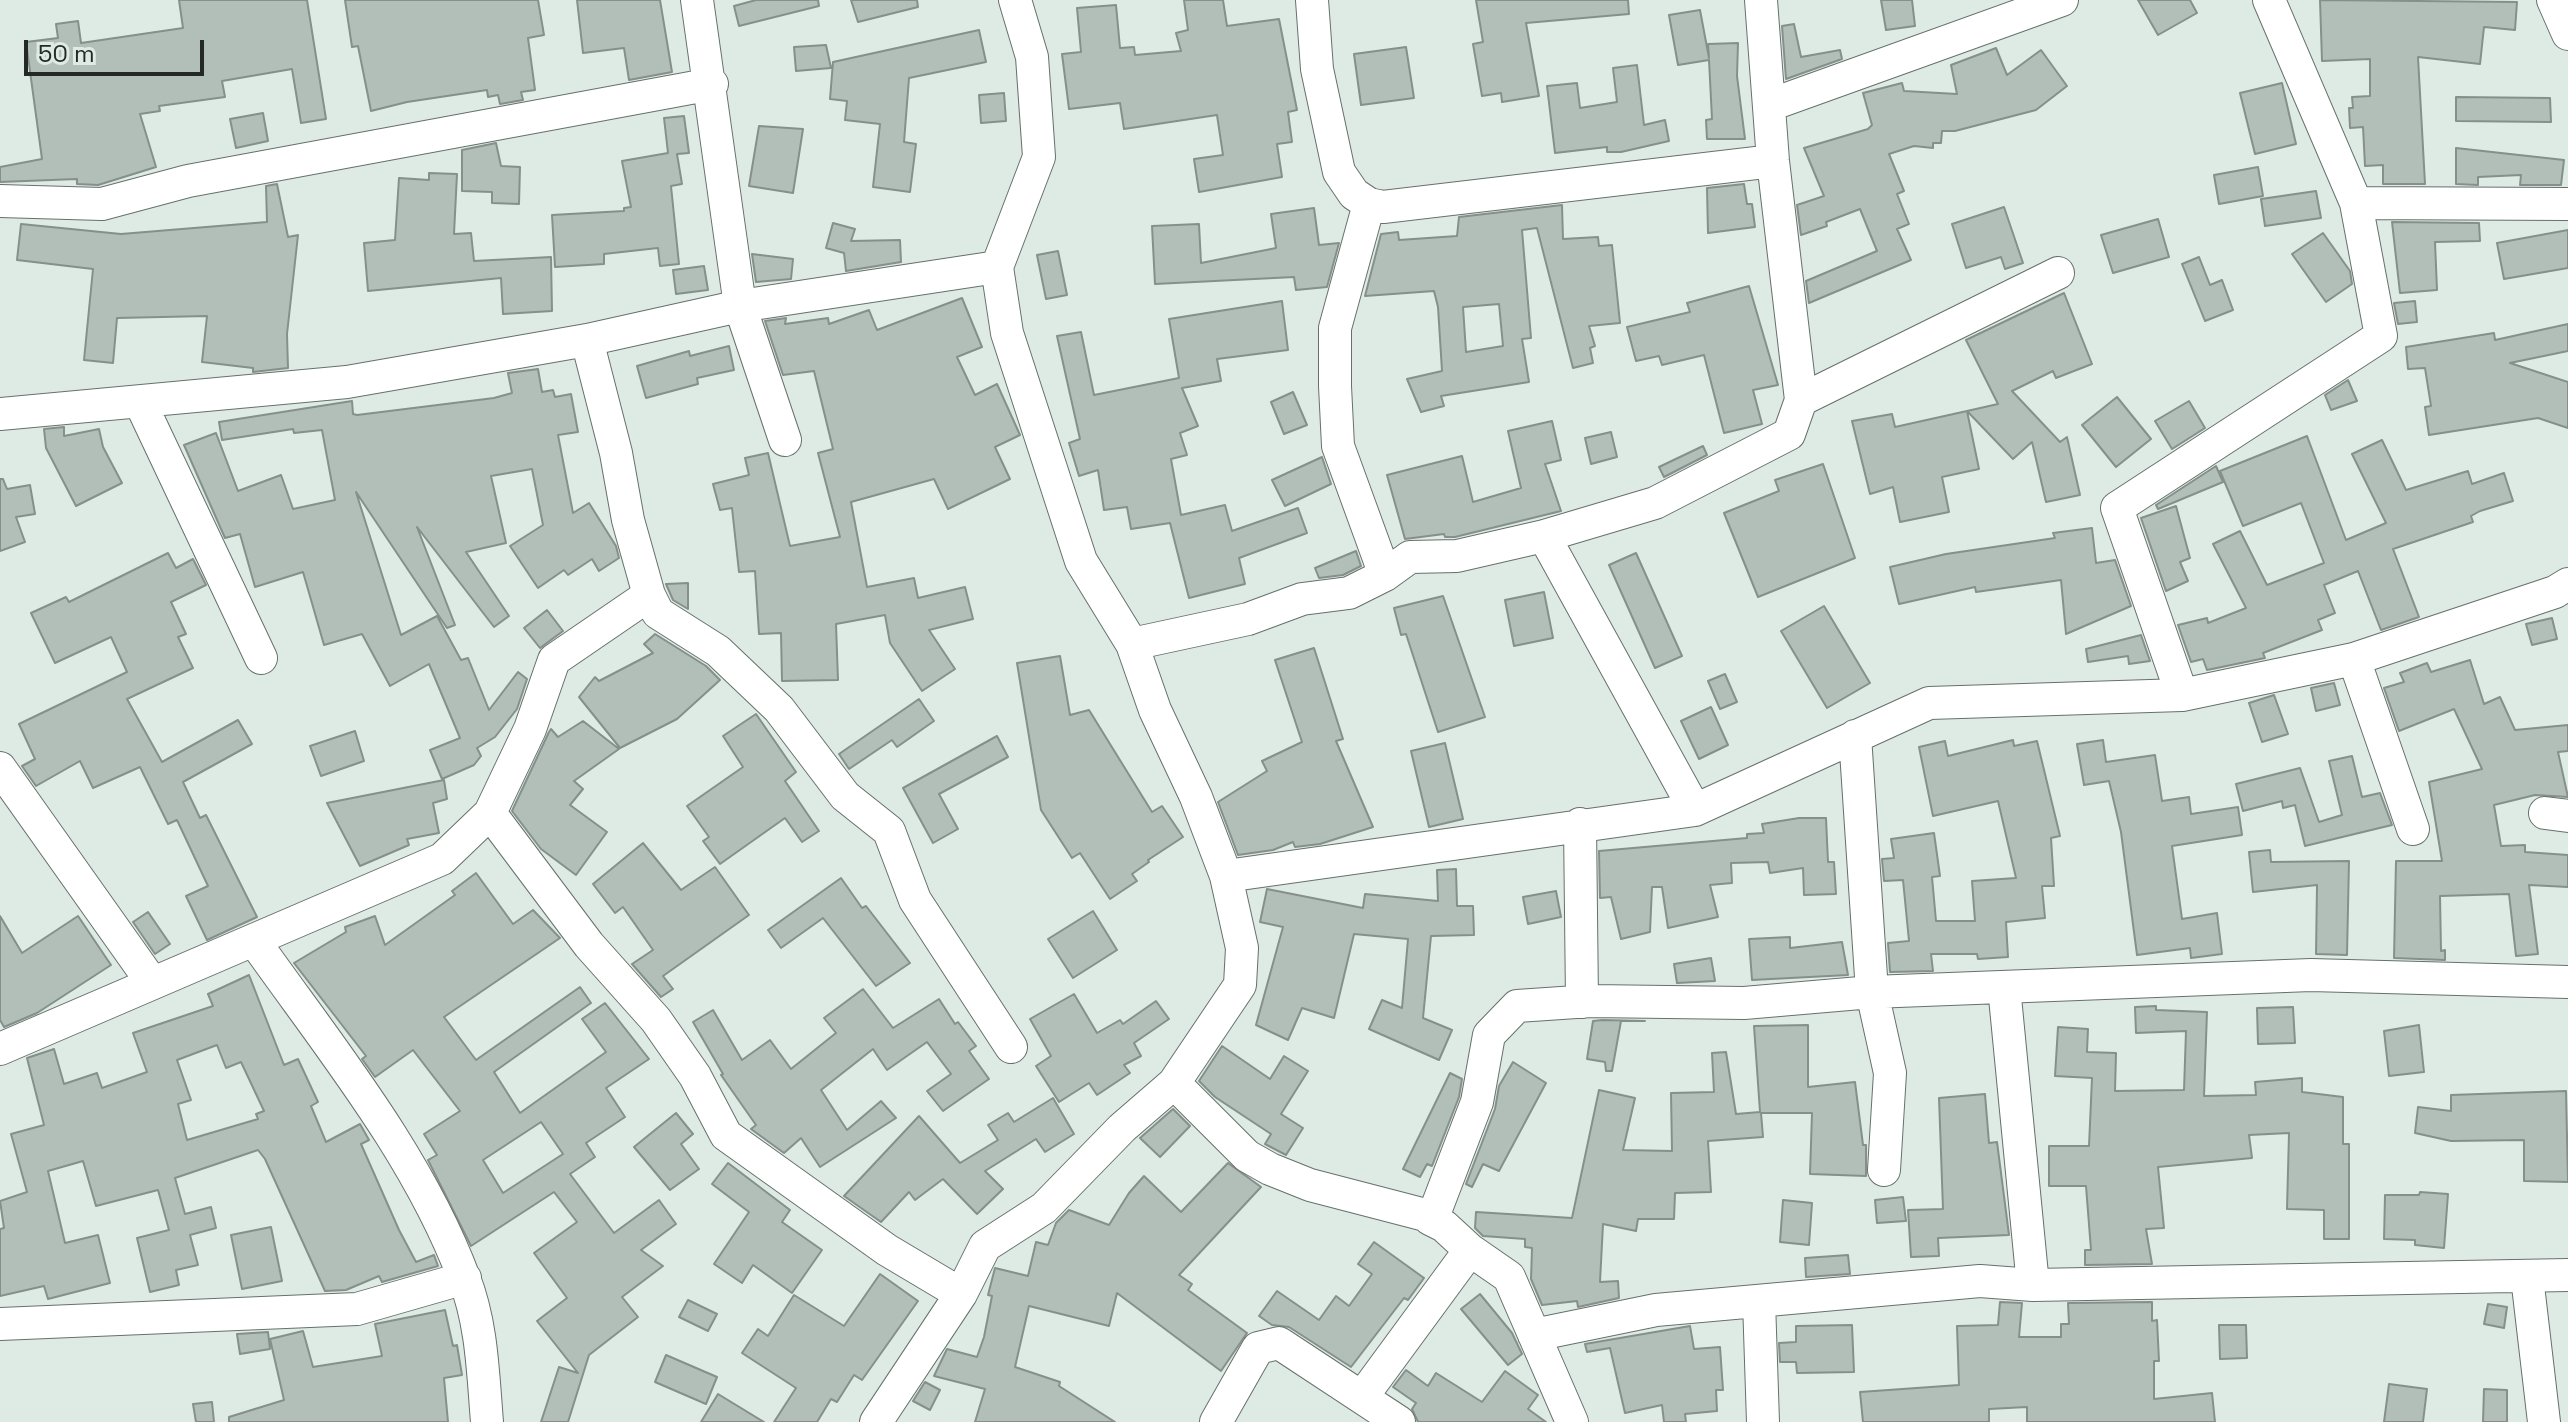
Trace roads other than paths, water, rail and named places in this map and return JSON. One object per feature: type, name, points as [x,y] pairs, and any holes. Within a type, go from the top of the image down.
[{"type":"street","points":[[697,0],[712,84],[740,306],[785,440]]},
{"type":"street","points":[[876,1422],[961,1294],[985,1246],[1044,1208],[1122,1128],[1174,1083],[1240,985],[1242,948],[1226,876],[1196,797],[1155,710],[1132,644],[1081,561],[1007,333],[997,267],[1039,157],[1032,57],[1015,0]]},
{"type":"street","points":[[1312,0],[1317,69],[1339,172],[1354,194],[1369,204],[1383,207],[1773,161]]},
{"type":"street","points":[[1132,644],[1248,619],[1302,599],[1349,593],[1385,575],[1410,557],[1457,556],[1544,536],[1655,503],[1789,434],[1801,400],[1773,161],[1761,0]]},
{"type":"street","points":[[1770,105],[2062,0]]},
{"type":"street","points":[[2182,695],[2117,508],[2381,336],[2356,203],[2269,0]]},
{"type":"street","points":[[2553,0],[2568,34]]},
{"type":"street","points":[[0,201],[102,204],[188,181],[712,84]]},
{"type":"street","points":[[2356,203],[2568,204]]},
{"type":"street","points":[[1369,204],[1335,328],[1335,386],[1338,446],[1385,575]]},
{"type":"street","points":[[0,414],[347,382],[587,340],[740,306],[997,267]]},
{"type":"street","points":[[1801,400],[2058,273]]},
{"type":"street","points":[[587,340],[649,595],[658,613],[718,651],[779,709],[845,796],[889,831],[915,900],[1011,1047]]},
{"type":"street","points":[[140,402],[261,658]]},
{"type":"street","points":[[1544,536],[1695,810]]},
{"type":"street","points":[[1226,876],[1436,849],[1580,824],[1695,810],[1929,703],[2182,695],[2354,659],[2564,590]]},
{"type":"street","points":[[0,1049],[151,981],[255,942],[388,879],[442,859],[490,813],[530,729],[554,660],[649,595]]},
{"type":"street","points":[[2354,659],[2413,829]]},
{"type":"street","points":[[1855,736],[1872,992],[1890,1073],[1884,1170]]},
{"type":"street","points":[[0,768],[151,981]]},
{"type":"street","points":[[490,813],[589,945],[656,1020],[695,1076],[726,1135],[887,1250],[961,1294]]},
{"type":"street","points":[[1580,824],[1582,1002]]},
{"type":"street","points":[[255,942],[362,1092],[413,1173],[465,1278],[480,1342],[487,1422]]},
{"type":"street","points":[[1572,1422],[1509,1277],[1470,1250],[1444,1226],[1430,1219],[1477,1102],[1489,1035],[1501,1019],[1517,1006],[1582,1002],[1744,1003],[1872,992],[2311,975],[2568,982]]},
{"type":"street","points":[[2004,987],[2033,1285]]},
{"type":"street","points":[[1174,1083],[1247,1156],[1270,1169],[1310,1185],[1433,1217]]},
{"type":"street","points":[[1362,1397],[1470,1250]]},
{"type":"street","points":[[1534,1335],[1656,1310],[1980,1281],[2033,1285],[2568,1275]]},
{"type":"street","points":[[2527,1277],[2544,1422]]},
{"type":"street","points":[[0,1324],[357,1309],[465,1278]]},
{"type":"street","points":[[1759,1301],[1763,1422]]},
{"type":"street","points":[[1216,1422],[1258,1348],[1279,1343],[1399,1422]]}]
